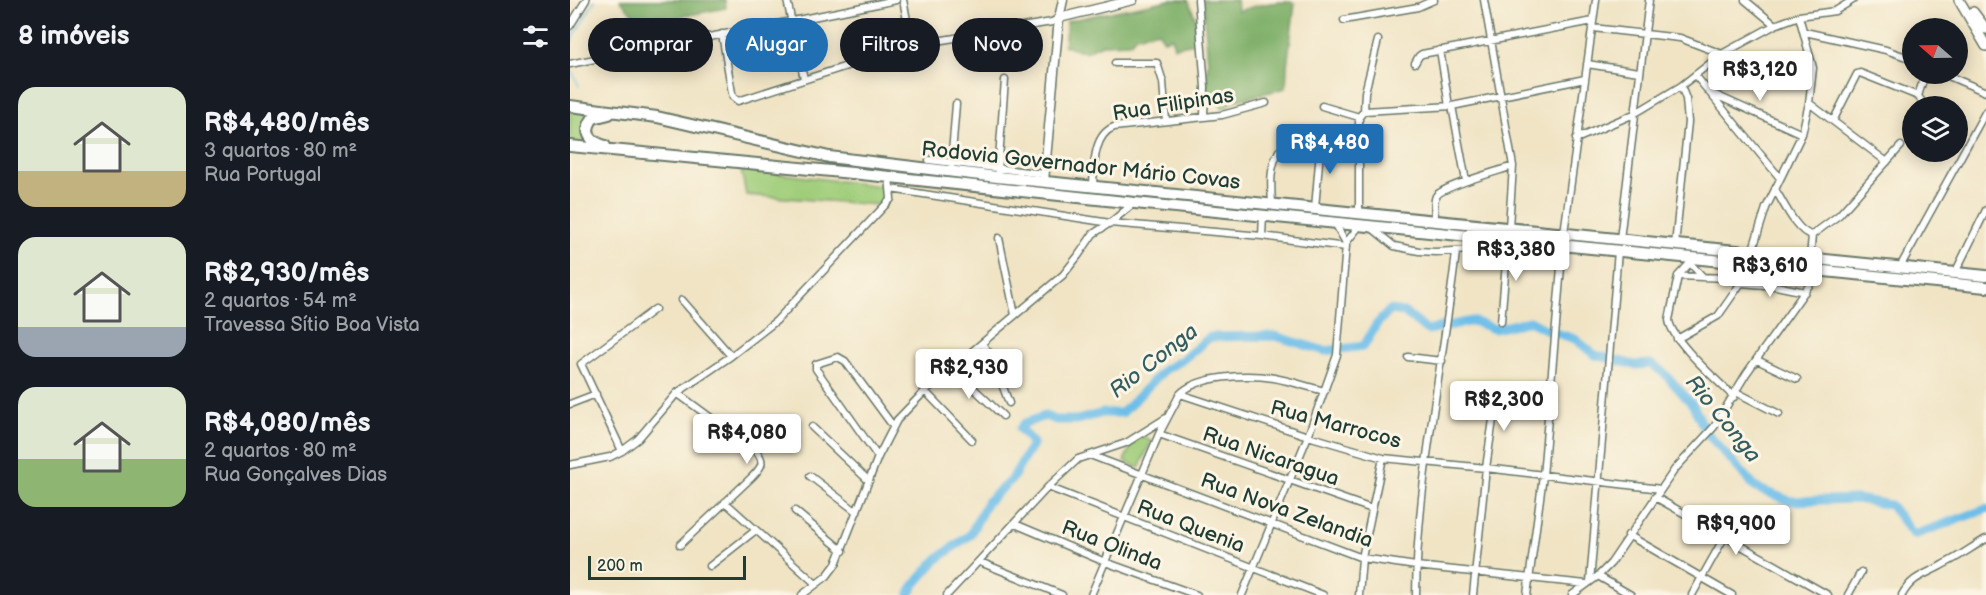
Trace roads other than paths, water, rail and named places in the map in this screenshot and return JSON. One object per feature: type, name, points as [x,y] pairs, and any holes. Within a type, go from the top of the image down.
[{"type":"highway","name":"Rodovia Governador Mário Covas","points":[[570,106],[698,125],[829,157],[950,167],[1093,186],[1509,227],[1564,238],[1619,244],[1729,249],[1986,276]]},
{"type":"highway","points":[[629,152],[592,141],[588,129],[591,120],[601,114],[636,114]]},
{"type":"highway","name":"Rodovia Governador Mário Covas","points":[[570,146],[1502,239],[1564,238]]},
{"type":"highway","name":"Rodovia Governador Mário Covas","points":[[1619,244],[1690,260],[1728,261],[1986,287]]},
{"type":"main road","points":[[1045,178],[1059,18],[1063,0]]},
{"type":"main road","points":[[1059,18],[1133,0]]},
{"type":"main road","points":[[1959,0],[1986,46]]},
{"type":"main road","points":[[1965,0],[1986,29]]},
{"type":"street","points":[[570,26],[586,0]]},
{"type":"street","points":[[787,0],[791,18]]},
{"type":"street","points":[[811,18],[896,0]]},
{"type":"street","points":[[903,0],[907,18]]},
{"type":"street","points":[[1198,0],[1205,87],[1204,116]]},
{"type":"street","points":[[1344,20],[1418,6],[1432,0]]},
{"type":"street","points":[[1484,0],[1513,166],[1509,227]]},
{"type":"street","points":[[1527,595],[1543,476],[1564,238],[1596,0]]},
{"type":"street","points":[[1588,583],[1619,244],[1649,0]]},
{"type":"street","points":[[1745,0],[1775,25]]},
{"type":"street","points":[[1576,139],[1634,114],[1681,86],[1722,54],[1775,25],[1799,16],[1835,11],[1853,0]]},
{"type":"street","points":[[1752,252],[1766,208],[1802,134],[1809,103],[1813,68],[1799,16]]},
{"type":"street","points":[[940,40],[1052,22],[1059,18]]},
{"type":"street","points":[[1415,63],[1419,56],[1440,50],[1593,24],[1645,35],[1680,38],[1722,54]]},
{"type":"street","points":[[1805,32],[1902,56]]},
{"type":"street","points":[[570,64],[725,33]]},
{"type":"street","points":[[722,34],[733,98],[738,101],[840,68]]},
{"type":"street","points":[[1359,213],[1359,117],[1364,111],[1365,92],[1378,40]]},
{"type":"street","points":[[1440,50],[1466,181]]},
{"type":"street","points":[[1115,63],[1157,63],[1162,82],[1166,121]]},
{"type":"street","points":[[1587,64],[1639,72]]},
{"type":"street","points":[[803,72],[804,79]]},
{"type":"street","points":[[1833,121],[1858,73],[1918,96],[1922,84]]},
{"type":"street","points":[[1695,75],[1780,178]]},
{"type":"street","points":[[1364,111],[1451,106],[1585,79]]},
{"type":"street","points":[[997,173],[1005,80]]},
{"type":"street","points":[[1967,84],[1986,92]]},
{"type":"street","points":[[1675,245],[1688,122],[1686,99],[1681,86]]},
{"type":"street","points":[[1708,92],[1802,134]]},
{"type":"street","name":"Rua Filipinas","points":[[1093,186],[1095,157],[1107,129],[1222,115],[1266,103]]},
{"type":"street","points":[[1809,103],[1887,162]]},
{"type":"street","points":[[929,160],[950,167],[956,104]]},
{"type":"street","points":[[1322,106],[1359,117]]},
{"type":"street","points":[[1900,267],[1986,110]]},
{"type":"street","points":[[1315,208],[1321,140]]},
{"type":"street","points":[[1810,258],[1812,235],[1839,215],[1901,146]]},
{"type":"street","points":[[1272,204],[1271,170],[1279,151]]},
{"type":"street","points":[[1435,220],[1436,196],[1466,181],[1513,166]]},
{"type":"street","points":[[888,176],[891,199]]},
{"type":"street","points":[[570,465],[610,457],[638,439],[677,393],[731,356],[776,321],[899,190],[913,179]]},
{"type":"street","points":[[891,189],[1110,223],[1346,245]]},
{"type":"street","points":[[1775,189],[1799,228],[1808,235],[1812,235]]},
{"type":"street","points":[[802,595],[832,570],[843,551],[856,512],[879,457],[893,426],[903,412],[1068,270],[1093,234],[1135,203]]},
{"type":"street","points":[[1955,273],[1985,214]]},
{"type":"street","points":[[1262,236],[1263,215]]},
{"type":"street","points":[[1242,595],[1308,436],[1339,347],[1346,245],[1335,223]]},
{"type":"street","points":[[1346,245],[1365,226],[1394,246],[1419,251],[1472,250],[1502,239],[1501,322]]},
{"type":"street","points":[[999,238],[1014,315]]},
{"type":"street","points":[[1728,278],[1729,249]]},
{"type":"street","points":[[1416,595],[1416,566],[1426,462],[1456,252]]},
{"type":"street","points":[[1703,277],[1690,260],[1677,276],[1669,320],[1670,327],[1677,339],[1735,394],[1779,414]]},
{"type":"street","points":[[1572,595],[1598,576],[1611,563],[1675,469],[1714,427],[1756,360],[1820,270]]},
{"type":"street","points":[[1677,276],[1728,278],[1741,283],[1776,286],[1805,292]]},
{"type":"street","points":[[1677,339],[1718,316],[1741,283]]},
{"type":"street","points":[[682,300],[731,356]]},
{"type":"street","points":[[622,451],[581,364],[655,309]]},
{"type":"street","points":[[982,344],[991,356],[1009,403]]},
{"type":"street","points":[[879,457],[816,369],[816,364],[838,357],[845,361],[893,426]]},
{"type":"street","points":[[1408,357],[1442,361]]},
{"type":"street","points":[[1756,360],[1797,379]]},
{"type":"street","points":[[952,368],[1003,416]]},
{"type":"street","name":"Rua Marrocos","points":[[1180,394],[1188,387],[1227,377],[1275,378],[1325,391]]},
{"type":"street","points":[[925,391],[972,440]]},
{"type":"street","points":[[1473,595],[1486,468],[1497,392]]},
{"type":"street","points":[[677,393],[761,456],[763,462],[760,469],[680,545]]},
{"type":"street","points":[[570,404],[596,394]]},
{"type":"street","points":[[1091,595],[1159,434],[1180,394]]},
{"type":"street","name":"Rua Marrocos","points":[[1180,394],[1383,458],[1661,489]]},
{"type":"street","points":[[947,595],[1078,459],[1125,443],[1168,417]]},
{"type":"street","points":[[812,426],[869,481]]},
{"type":"street","name":"Rua Nicaragua","points":[[1159,434],[1372,509]]},
{"type":"street","name":"Rua Nova Zelandia","points":[[1090,455],[1362,558],[1416,566],[1588,583]]},
{"type":"street","points":[[1359,595],[1362,558],[1383,458]]},
{"type":"street","points":[[810,476],[856,512]]},
{"type":"street","name":"Rua Quenia","points":[[1048,488],[1323,595]]},
{"type":"street","points":[[1655,497],[1828,595]]},
{"type":"street","points":[[725,502],[816,584]]},
{"type":"street","points":[[795,511],[843,551]]},
{"type":"street","name":"Rua Olinda","points":[[1015,524],[1105,562],[1197,595]]},
{"type":"street","points":[[710,566],[756,530]]},
{"type":"street","points":[[1628,535],[1732,595]]},
{"type":"street","points":[[1692,595],[1725,536]]},
{"type":"street","points":[[1905,594],[1918,576],[1944,565],[1986,539]]},
{"type":"street","points":[[980,562],[1062,595]]},
{"type":"street","points":[[1848,595],[1861,572]]},
{"type":"street","points":[[1598,576],[1631,595]]},
{"type":"waterway","points":[[570,43],[595,0]]},
{"type":"waterway","points":[[570,68],[579,86]]},
{"type":"waterway","name":"Rio Conga","points":[[909,595],[915,584],[937,559],[970,535],[987,502],[1012,479],[1033,443],[1020,429],[1025,423],[1045,416],[1056,420],[1077,420],[1103,413],[1122,413],[1164,370],[1182,360],[1210,337],[1275,336],[1325,351],[1364,346],[1376,325],[1390,310],[1404,312],[1427,330],[1473,321],[1494,329],[1530,321],[1547,330],[1575,339],[1595,355],[1635,365],[1651,364],[1664,373],[1693,405],[1706,432],[1756,488],[1790,501],[1857,499],[1890,505],[1914,535],[1986,509]]}]
